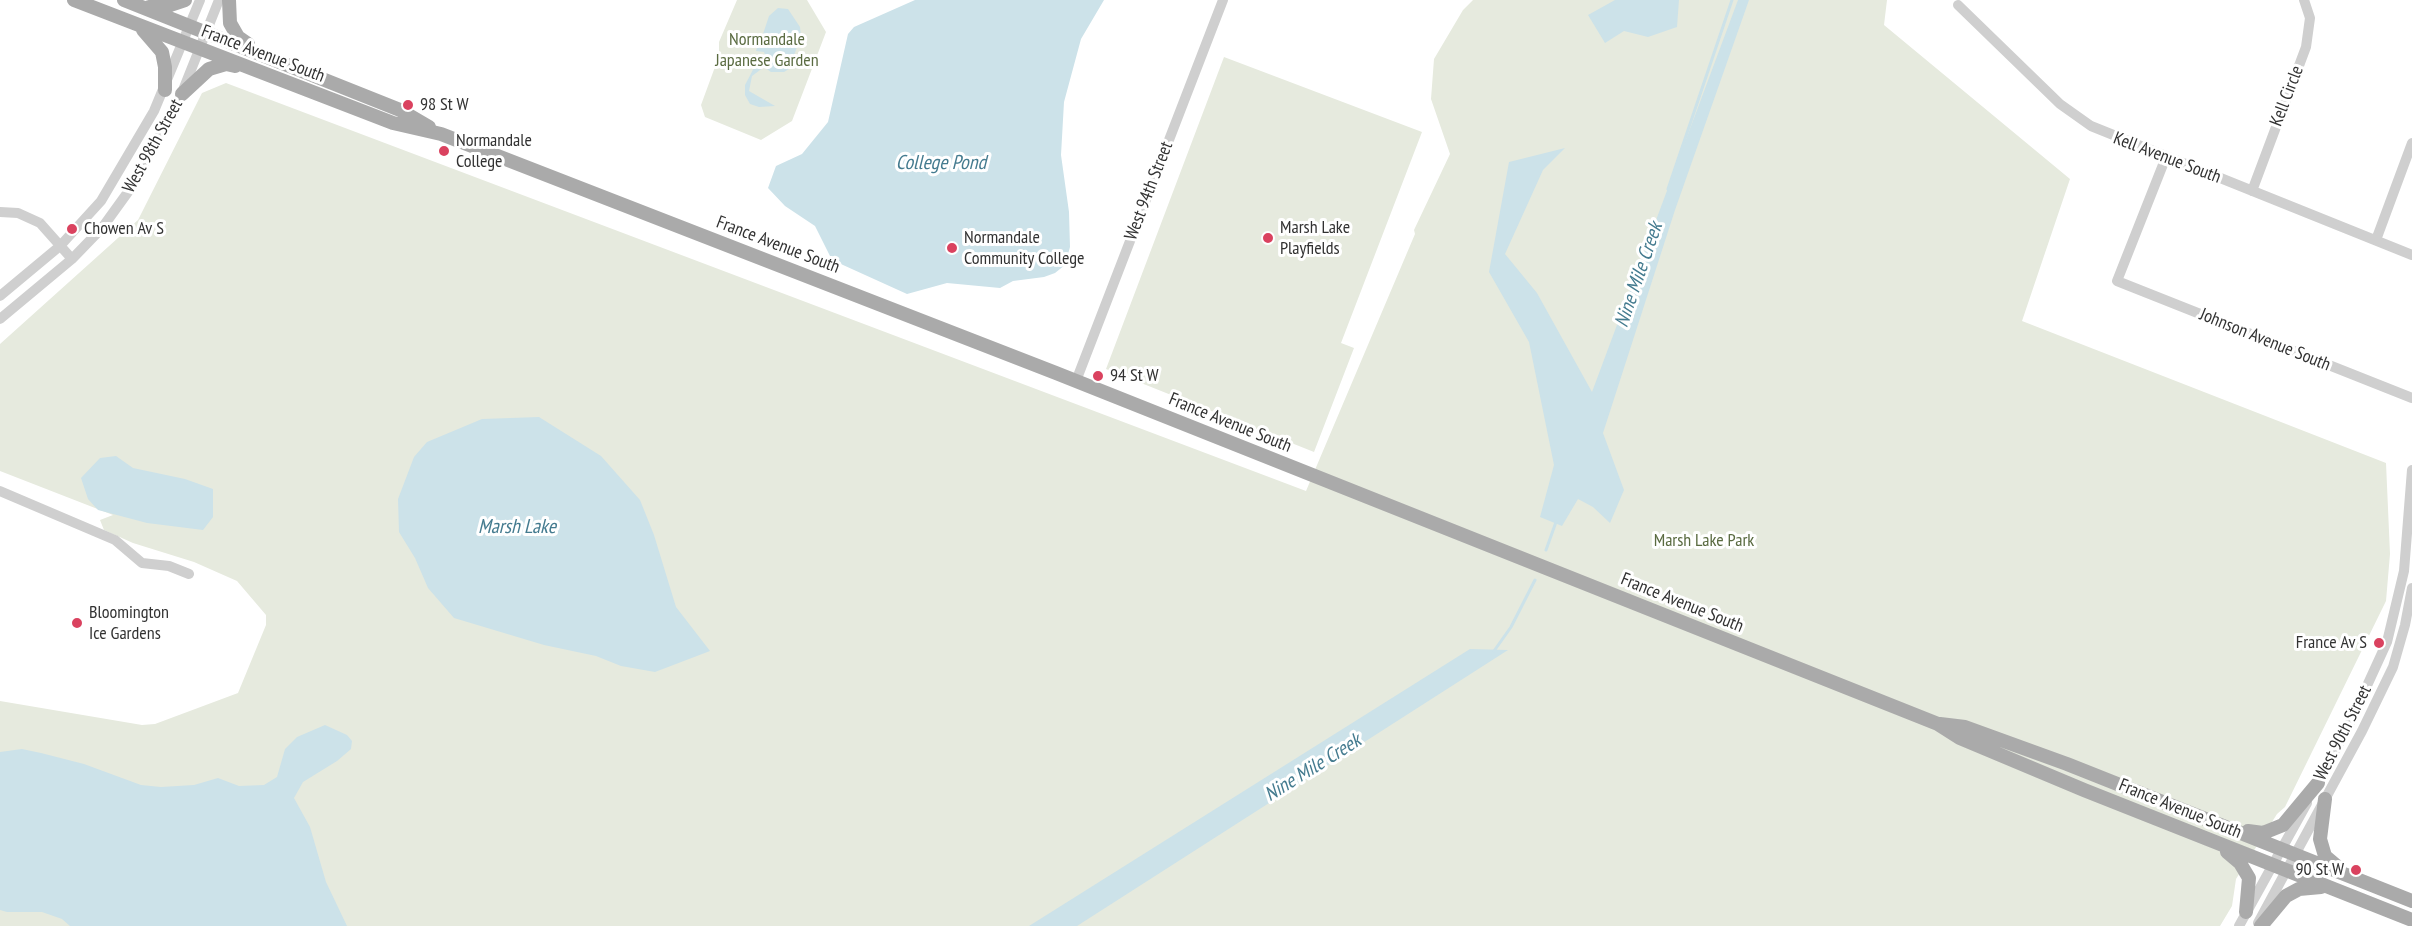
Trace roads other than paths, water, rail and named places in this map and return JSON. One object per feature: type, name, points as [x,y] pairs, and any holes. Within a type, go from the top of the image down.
[{"type":"main road","name":"France Avenue South","points":[[74,0],[393,123],[441,134],[1076,381],[1938,724],[1960,738],[2412,920]]},
{"type":"main road","name":"France Avenue South","points":[[124,0],[400,110],[441,134]]},
{"type":"main road","points":[[141,7],[167,6],[186,0]]},
{"type":"main road","points":[[229,0],[230,23],[238,37],[266,55]]},
{"type":"main road","points":[[134,23],[150,36],[162,52],[165,67],[165,90]]},
{"type":"main road","points":[[182,94],[209,69],[226,64],[251,69]]},
{"type":"main road","name":"France Avenue South","points":[[1938,724],[1965,727],[2232,829],[2412,901]]},
{"type":"main road","points":[[2232,829],[2263,833],[2283,825],[2318,783]]},
{"type":"main road","points":[[2325,799],[2320,830],[2321,849],[2332,863],[2355,878]]},
{"type":"main road","points":[[2205,838],[2234,856],[2245,870],[2250,887],[2246,912]]},
{"type":"main road","points":[[2261,926],[2286,896],[2309,887],[2328,887]]},
{"type":"street","name":"West 98th Street","points":[[0,296],[60,246],[100,201],[135,146],[165,90],[200,0]]},
{"type":"street","name":"West 98th Street","points":[[0,319],[72,259],[102,228],[128,192],[182,94],[219,0]]},
{"type":"street","name":"West 94th Street","points":[[1076,381],[1223,0]]},
{"type":"street","name":"Kell Circle","points":[[2252,191],[2308,39],[2310,18],[2304,0]]},
{"type":"street","name":"Kell Avenue South","points":[[1958,5],[2075,116],[2109,135],[2412,255]]},
{"type":"street","points":[[2376,240],[2412,143]]},
{"type":"street","name":"Johnson Avenue South","points":[[2166,157],[2117,281],[2412,398]]},
{"type":"street","points":[[0,212],[30,216],[40,223],[72,259]]},
{"type":"street","name":"West 90th Street","points":[[2239,926],[2349,725],[2387,642],[2401,583],[2410,526],[2412,470]]},
{"type":"street","points":[[0,491],[115,540],[142,562],[169,566],[189,574]]},
{"type":"street","name":"West 90th Street","points":[[2410,526],[2412,542]]},
{"type":"street","name":"West 90th Street","points":[[2256,926],[2393,667],[2405,625],[2412,588]]},
{"type":"water","name":"College Pond","points":[[915,0],[1104,0],[1081,39],[1064,102],[1061,155],[1069,212],[1070,247],[1065,265],[1055,273],[1044,277],[1013,281],[1000,288],[947,283],[907,294],[832,260],[815,226],[785,206],[768,188],[776,166],[802,154],[828,122],[848,34],[854,27]]},
{"type":"water","points":[[1615,0],[1679,0],[1677,27],[1648,37],[1624,31],[1605,43],[1588,15]]},
{"type":"water","points":[[1738,0],[1749,0],[1675,210],[1603,433],[1624,490],[1610,523],[1593,507],[1578,499],[1562,526],[1540,517],[1554,465],[1529,342],[1489,272],[1509,162],[1565,148],[1543,170],[1505,254],[1537,293],[1592,392]]},
{"type":"water","points":[[778,8],[788,9],[800,27],[801,36],[789,69],[784,72],[771,72],[764,67],[752,76],[749,91],[775,106],[759,107],[750,104],[745,95],[745,85],[756,64],[766,57],[764,52],[756,51],[759,41],[765,38],[763,34],[769,16]]},
{"type":"water","name":"Marsh Lake","points":[[539,417],[601,456],[640,500],[654,535],[676,607],[710,651],[655,672],[621,666],[596,656],[544,645],[454,618],[428,588],[415,558],[399,532],[398,499],[414,457],[427,442],[482,419]]},
{"type":"water","points":[[116,456],[133,468],[185,479],[213,489],[213,517],[203,530],[147,523],[98,510],[88,499],[81,478],[100,458]]},
{"type":"water","points":[[1470,649],[1508,650],[1077,926],[1029,926]]},
{"type":"water","points":[[325,725],[347,735],[352,741],[351,749],[337,761],[303,782],[294,798],[310,827],[326,882],[347,926],[70,926],[62,919],[42,912],[0,910],[0,752],[22,749],[41,753],[84,764],[141,785],[161,787],[194,785],[218,778],[239,786],[264,785],[277,777],[285,749],[297,737]]},
{"type":"waterway","name":"Nine Mile Creek","points":[[1668,189],[1732,0]]},
{"type":"waterway","name":"Nine Mile Creek","points":[[1546,550],[1556,522]]},
{"type":"waterway","name":"Nine Mile Creek","points":[[1494,651],[1511,627],[1535,580]]},
{"type":"place","name":"98 St W","points":[[408,105]]},
{"type":"place","name":"Normandale College","points":[[444,151]]},
{"type":"place","name":"Chowen Av S","points":[[72,229]]},
{"type":"place","name":"Marsh Lake Playfields","points":[[1268,238]]},
{"type":"place","name":"Normandale Community College","points":[[952,248]]},
{"type":"place","name":"94 St W","points":[[1098,376]]},
{"type":"place","name":"Bloomington Ice Gardens","points":[[77,623]]},
{"type":"place","name":"France Av S","points":[[2379,643]]},
{"type":"place","name":"90 St W","points":[[2356,870]]},
{"type":"park label","name":"Normandale Japanese Garden","points":[[767,50]]},
{"type":"park label","name":"Marsh Lake Park","points":[[1704,541]]}]
